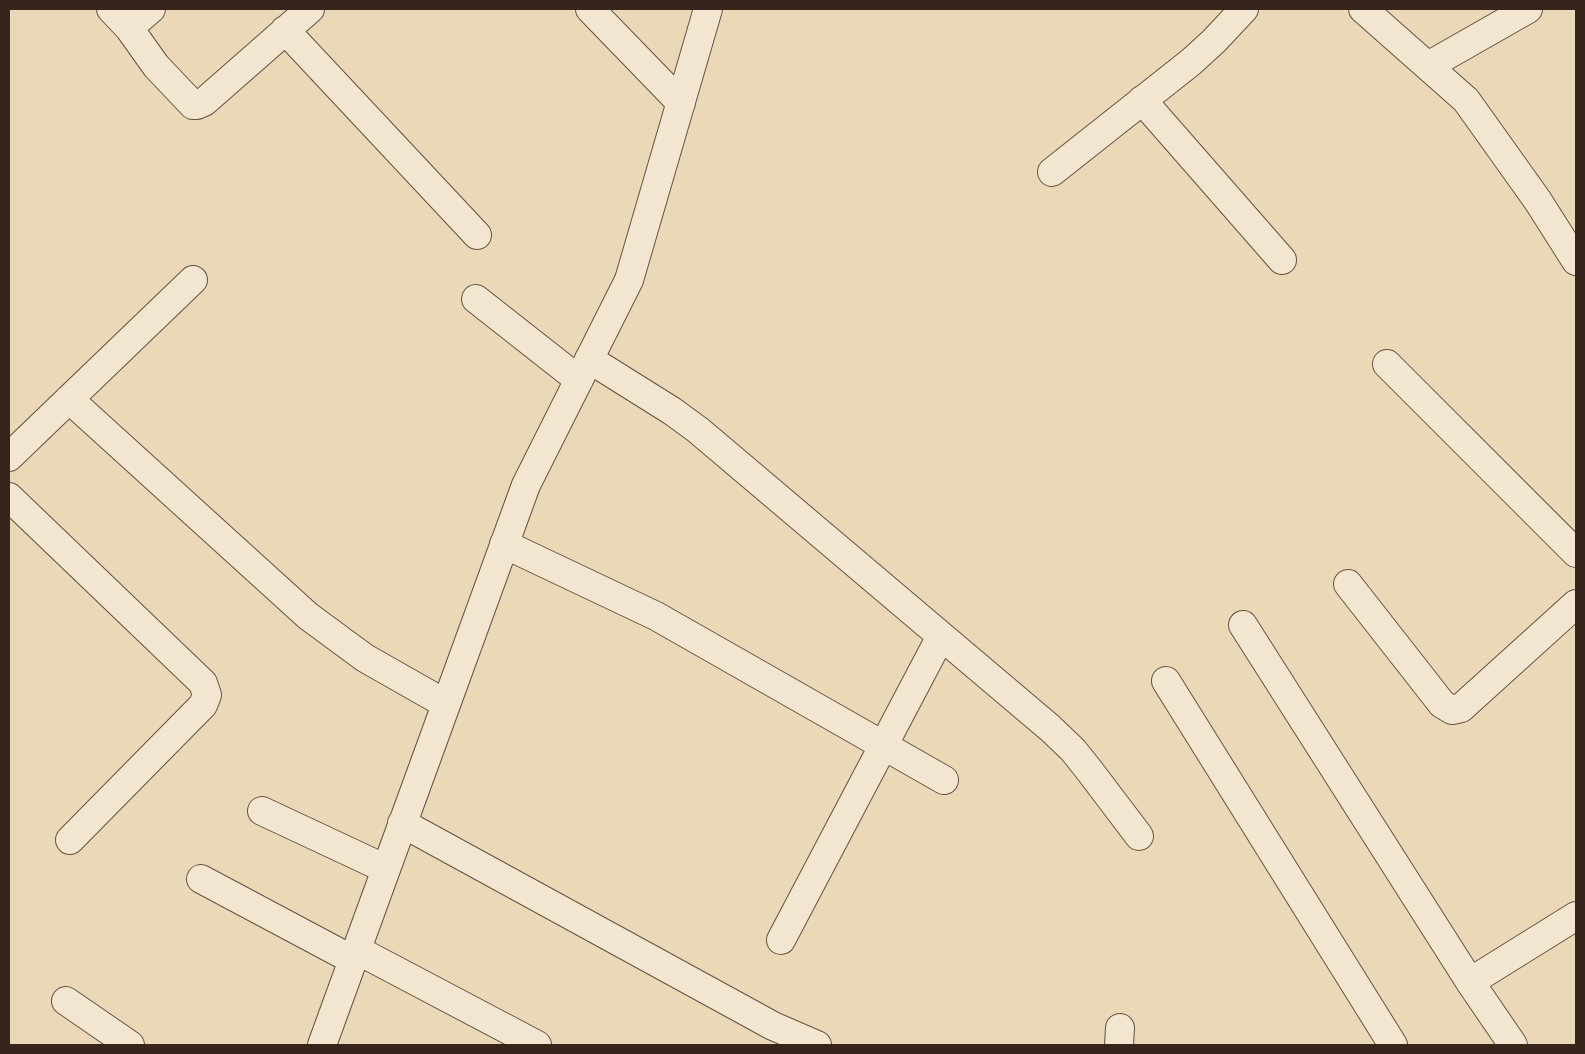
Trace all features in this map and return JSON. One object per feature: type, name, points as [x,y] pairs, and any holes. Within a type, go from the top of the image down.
[{"type":"street","points":[[151,9],[120,18],[156,66],[192,105],[204,102],[310,9]]},
{"type":"street","points":[[590,9],[681,103]]},
{"type":"street","points":[[322,1045],[526,485],[628,280],[708,9]]},
{"type":"street","points":[[1052,172],[1214,41],[1244,9]]},
{"type":"street","points":[[1363,9],[1466,100],[1538,201],[1576,261]]},
{"type":"street","points":[[1428,66],[1528,9]]},
{"type":"street","points":[[285,30],[477,235]]},
{"type":"street","points":[[1142,100],[1282,260]]},
{"type":"street","points":[[9,457],[193,280]]},
{"type":"street","points":[[476,299],[584,370],[672,411],[698,430],[1050,728],[1073,750],[1139,836]]},
{"type":"street","points":[[1387,364],[1576,553]]},
{"type":"street","points":[[69,399],[308,616],[365,658],[446,704]]},
{"type":"street","points":[[9,497],[202,683],[207,695],[202,705],[70,840]]},
{"type":"street","points":[[504,544],[656,616],[944,780]]},
{"type":"street","points":[[1348,584],[1442,704],[1452,710],[1461,708],[1576,604]]},
{"type":"street","points":[[1243,625],[1470,982],[1513,1045]]},
{"type":"street","points":[[781,940],[941,636]]},
{"type":"street","points":[[1166,681],[1388,1043]]},
{"type":"street","points":[[262,812],[386,869]]},
{"type":"street","points":[[402,823],[773,1026],[817,1045]]},
{"type":"street","points":[[201,879],[537,1045]]},
{"type":"street","points":[[1470,982],[1576,916]]},
{"type":"street","points":[[66,1000],[130,1045]]}]
